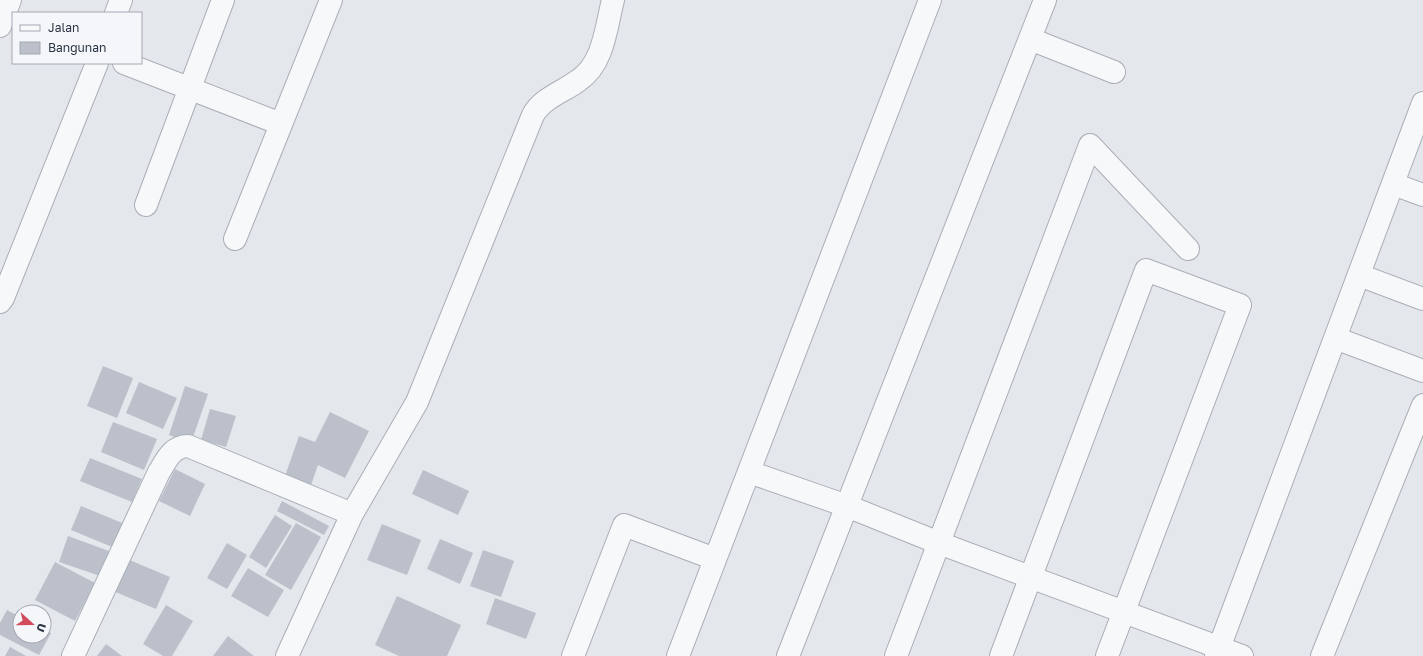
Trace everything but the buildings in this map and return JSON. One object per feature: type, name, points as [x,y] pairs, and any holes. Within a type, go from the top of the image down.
[{"type":"street","points":[[116,12],[121,0]]},
{"type":"street","points":[[146,205],[223,0]]},
{"type":"street","points":[[235,239],[330,0]]},
{"type":"street","points":[[287,656],[352,514],[417,402],[533,115],[542,104],[580,80],[591,70],[603,42],[613,0]]},
{"type":"street","points":[[678,656],[930,0]]},
{"type":"street","points":[[788,656],[1045,0]]},
{"type":"street","points":[[1030,39],[1114,72]]},
{"type":"street","points":[[1,299],[97,64]]},
{"type":"street","points":[[127,64],[281,124]]},
{"type":"street","points":[[1218,652],[1423,103]]},
{"type":"street","points":[[896,656],[1090,145],[1188,249]]},
{"type":"street","points":[[1392,184],[1423,195]]},
{"type":"street","points":[[1002,656],[1146,270],[1240,305],[1107,656]]},
{"type":"street","points":[[1359,275],[1423,299]]},
{"type":"street","points":[[1335,338],[1423,371]]},
{"type":"street","points":[[1322,656],[1423,405]]},
{"type":"street","points":[[73,656],[159,472],[177,448],[188,446],[352,514]]},
{"type":"street","points":[[749,472],[847,506],[939,543],[1124,612],[1218,652],[1242,656]]},
{"type":"street","points":[[573,656],[624,524],[715,559]]}]
